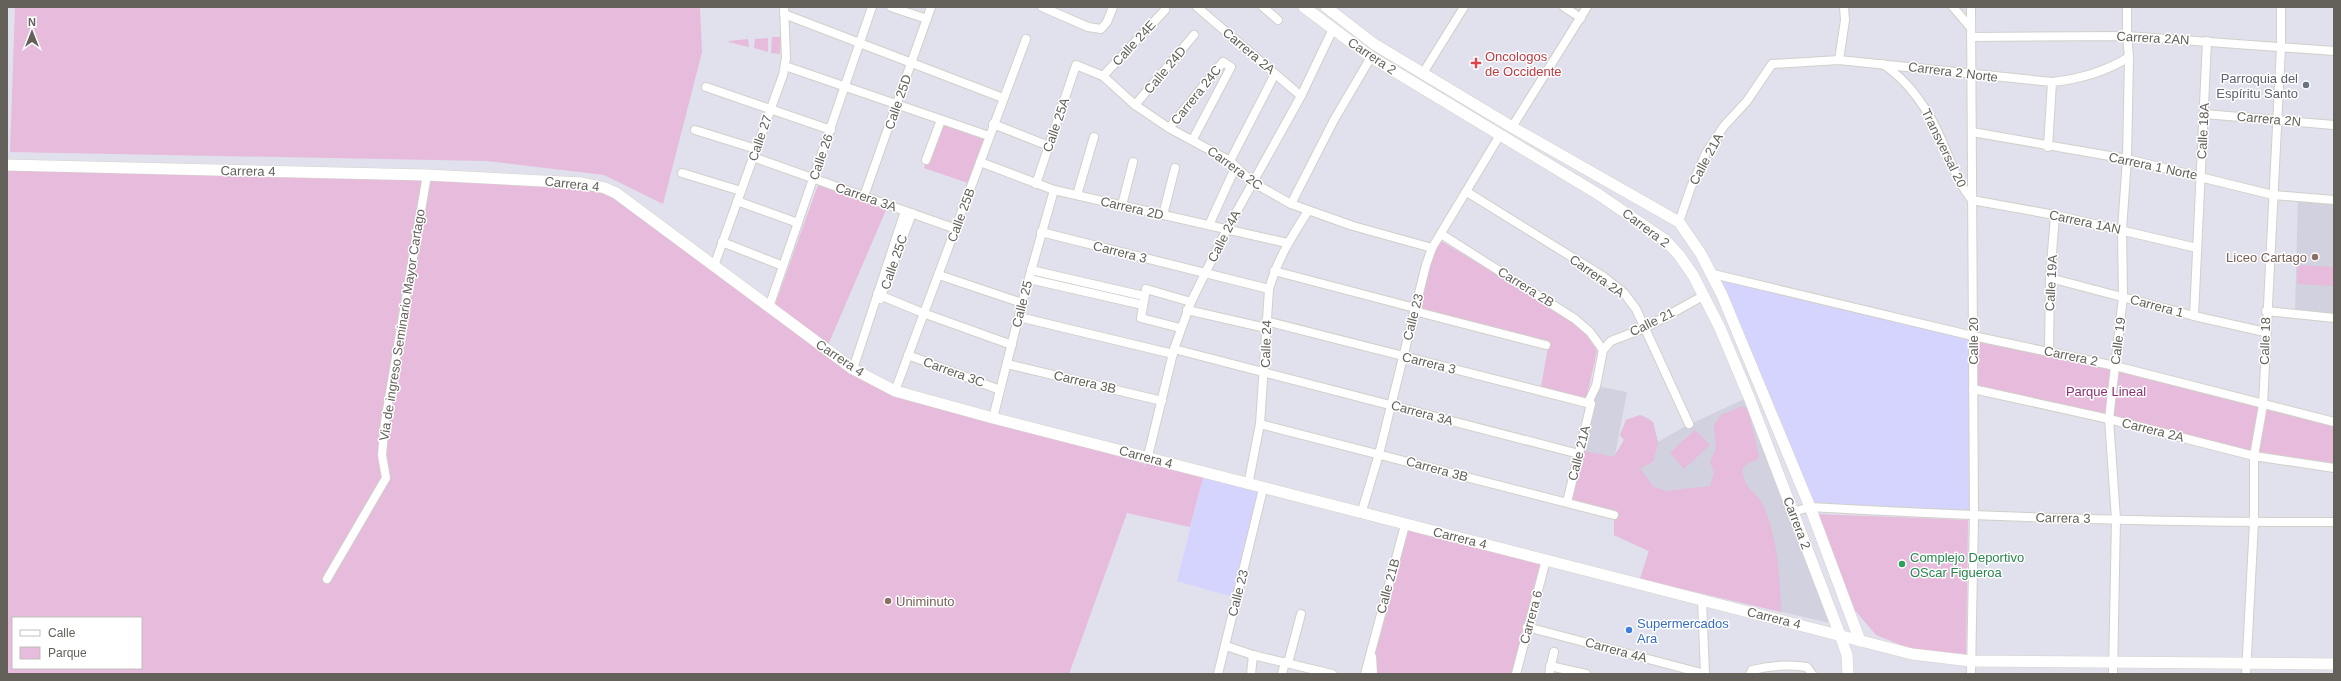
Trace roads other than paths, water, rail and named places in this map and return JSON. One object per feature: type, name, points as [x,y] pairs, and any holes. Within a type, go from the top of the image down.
[{"type":"main road","name":"Carrera 2","points":[[1304,7],[1371,56],[1598,194],[1665,240],[1693,275],[1704,296],[1749,397],[1840,635]]},
{"type":"main road","name":"Carrera 2","points":[[1326,7],[1374,44],[1512,127],[1679,222],[1713,274],[1810,508],[1860,641]]},
{"type":"main road","name":"Carrera 4","points":[[7,165],[427,175],[582,183],[605,188],[616,193],[853,369],[895,391],[993,418],[1148,456],[1248,485],[1912,654],[1971,661],[2113,669],[2246,668],[2334,664]]},
{"type":"main road","points":[[1840,635],[1846,655],[1848,674]]},
{"type":"street","name":"Calle 26","points":[[769,307],[846,87],[872,7]]},
{"type":"street","points":[[891,7],[927,19]]},
{"type":"street","name":"Calle 25D","points":[[864,196],[932,7]]},
{"type":"street","points":[[1042,7],[1088,28],[1101,29],[1107,22],[1113,7]]},
{"type":"street","name":"Carrera 2A","points":[[1197,7],[1301,96]]},
{"type":"street","points":[[1263,7],[1278,20]]},
{"type":"street","points":[[1422,73],[1464,7]]},
{"type":"street","points":[[1564,7],[1580,18]]},
{"type":"street","points":[[1512,127],[1587,7]]},
{"type":"street","points":[[1839,60],[1845,20],[1844,7]]},
{"type":"street","points":[[1953,7],[1971,28]]},
{"type":"street","name":"Calle 20","points":[[1971,7],[1974,516],[1971,674]]},
{"type":"street","name":"Calle 19","points":[[2113,669],[2116,519],[2109,419],[2123,297],[2122,230],[2127,159],[2129,57],[2127,7]]},
{"type":"street","name":"Calle 18","points":[[2246,668],[2254,522],[2254,456],[2263,405],[2266,310],[2281,46],[2280,7]]},
{"type":"street","name":"Calle 24E","points":[[1103,76],[1165,10]]},
{"type":"street","points":[[784,11],[861,43],[1003,98]]},
{"type":"street","name":"Calle 27","points":[[714,266],[785,66],[784,11]]},
{"type":"street","name":"Calle 24A","points":[[1148,456],[1180,328],[1187,310],[1252,182],[1301,96],[1333,29]]},
{"type":"street","name":"Calle 24D","points":[[1135,105],[1194,35]]},
{"type":"street","name":"Carrera 2AN","points":[[1971,37],[2127,36],[2334,51]]},
{"type":"street","name":"Calle 25B","points":[[895,391],[956,229],[993,124],[1026,39]]},
{"type":"street","name":"Calle 18A","points":[[2194,316],[2207,41]]},
{"type":"street","points":[[1291,204],[1324,139],[1371,56]]},
{"type":"street","name":"Carrera 2 Norte","points":[[1772,64],[1839,60],[1882,63],[2052,82],[2087,77],[2104,71],[2129,57]]},
{"type":"street","name":"Carrera 24C","points":[[1169,128],[1223,62],[1231,67],[1193,139]]},
{"type":"street","name":"Transversal 20","points":[[1882,63],[1900,77],[1926,109],[1944,145],[1958,182],[1972,200]]},
{"type":"street","name":"Calle 21A","points":[[1679,222],[1691,187],[1706,153],[1724,126],[1747,101],[1772,64]]},
{"type":"street","name":"Carrera 2C","points":[[1076,65],[1103,76],[1135,105],[1169,128],[1193,139],[1230,161],[1235,168],[1252,182],[1291,204],[1353,226],[1432,248]]},
{"type":"street","name":"Calle 25A","points":[[1036,184],[1076,65]]},
{"type":"street","points":[[785,66],[989,136]]},
{"type":"street","points":[[1230,161],[1276,74]]},
{"type":"street","points":[[2048,147],[2052,82]]},
{"type":"street","points":[[706,87],[770,107],[831,130]]},
{"type":"street","name":"Carrera 2N","points":[[2204,114],[2334,125]]},
{"type":"street","points":[[926,160],[941,120]]},
{"type":"street","points":[[993,124],[1049,146]]},
{"type":"street","name":"Carrera 3A","points":[[695,130],[814,179],[956,229]]},
{"type":"street","name":"Carrera 1 Norte","points":[[1972,132],[2048,147],[2127,159],[2273,195],[2334,200]]},
{"type":"street","name":"Calle 23","points":[[1361,514],[1379,454],[1414,309],[1432,248],[1500,135]]},
{"type":"street","points":[[1077,195],[1094,137]]},
{"type":"street","name":"Carrera 2D","points":[[980,162],[1054,190],[1287,243]]},
{"type":"street","points":[[1122,205],[1133,162]]},
{"type":"street","points":[[1163,215],[1175,168]]},
{"type":"street","points":[[1209,225],[1235,168]]},
{"type":"street","points":[[682,173],[741,191]]},
{"type":"street","name":"Via de ingreso Seminario Mayor Cartago","points":[[327,579],[386,478],[382,456],[385,422],[427,175]]},
{"type":"street","name":"Calle 25","points":[[993,418],[1022,303],[1054,190]]},
{"type":"street","name":"Carrera 2A","points":[[1467,192],[1616,287],[1630,300],[1645,328],[1689,424]]},
{"type":"street","name":"Carrera 1AN","points":[[1972,200],[2055,215],[2197,248]]},
{"type":"street","points":[[737,201],[798,223]]},
{"type":"street","name":"Calle 24","points":[[1248,485],[1260,424],[1269,289],[1274,271],[1287,243],[1308,211]]},
{"type":"street","name":"Calle 25C","points":[[853,369],[908,212]]},
{"type":"street","name":"Calle 19A","points":[[2049,352],[2050,278],[2055,215]]},
{"type":"street","name":"Carrera 3","points":[[1041,232],[1269,289]]},
{"type":"street","name":"Carrera 2B","points":[[1441,234],[1575,319],[1590,332],[1603,350]]},
{"type":"street","points":[[722,242],[783,266]]},
{"type":"street","points":[[1031,270],[1144,296]]},
{"type":"street","points":[[1274,271],[1546,345]]},
{"type":"street","name":"Carrera 2","points":[[1713,274],[1973,336],[2115,366],[2334,422]]},
{"type":"street","points":[[939,275],[1022,303]]},
{"type":"street","name":"Carrera 1","points":[[2050,278],[2194,316],[2265,332]]},
{"type":"street","points":[[1029,279],[1143,305]]},
{"type":"street","points":[[1180,328],[1140,318],[1146,289],[1191,302]]},
{"type":"street","points":[[880,295],[923,314],[1012,345]]},
{"type":"street","name":"Calle 21","points":[[1603,350],[1611,341],[1645,328],[1704,296]]},
{"type":"street","points":[[1187,310],[1266,325]]},
{"type":"street","points":[[2266,310],[2334,318]]},
{"type":"street","points":[[1019,317],[1264,372]]},
{"type":"street","name":"Carrera 3","points":[[1266,325],[1403,357],[1589,404]]},
{"type":"street","name":"Calle 21A","points":[[1567,502],[1589,404],[1596,386],[1603,350]]},
{"type":"street","name":"Carrera 3C","points":[[908,355],[1000,390]]},
{"type":"street","name":"Carrera 3B","points":[[1007,364],[1162,401]]},
{"type":"street","name":"Carrera 3A","points":[[1264,372],[1579,454]]},
{"type":"street","name":"Carrera 2A","points":[[1973,389],[2109,419],[2254,456],[2334,468]]},
{"type":"street","name":"Carrera 3B","points":[[1260,424],[1614,515]]},
{"type":"street","name":"Calle 23","points":[[1218,674],[1264,489]]},
{"type":"street","name":"Carrera 3","points":[[1793,512],[1810,508],[1974,516],[2254,522],[2334,522]]},
{"type":"street","name":"Calle 21B","points":[[1365,674],[1405,525]]},
{"type":"street","name":"Carrera 6","points":[[1516,674],[1527,627],[1546,560]]},
{"type":"street","points":[[1702,600],[1705,674]]},
{"type":"street","points":[[1282,674],[1287,663],[1301,614]]},
{"type":"street","name":"Carrera 4A","points":[[1527,627],[1705,674]]},
{"type":"street","points":[[1226,646],[1253,655],[1332,674]]},
{"type":"street","name":"Calle 21B","points":[[1372,648],[1373,674]]},
{"type":"street","points":[[1554,652],[1550,670],[1586,674]]},
{"type":"street","points":[[1251,674],[1253,655]]},
{"type":"street","points":[[1751,672],[1799,666],[1810,671]]},
{"type":"place","name":"Oncologos de Occidente","points":[[1476,63]]},
{"type":"place","name":"Parroquia del Espíritu Santo","points":[[2306,85]]},
{"type":"place","name":"Liceo Cartago","points":[[2315,257]]},
{"type":"place","name":"Complejo Deportivo OScar Figueroa","points":[[1902,564]]},
{"type":"place","name":"Uniminuto","points":[[888,601]]},
{"type":"place","name":"Supermercados Ara","points":[[1629,630]]},
{"type":"park label","name":"Parque Lineal","points":[[2106,391]]}]
